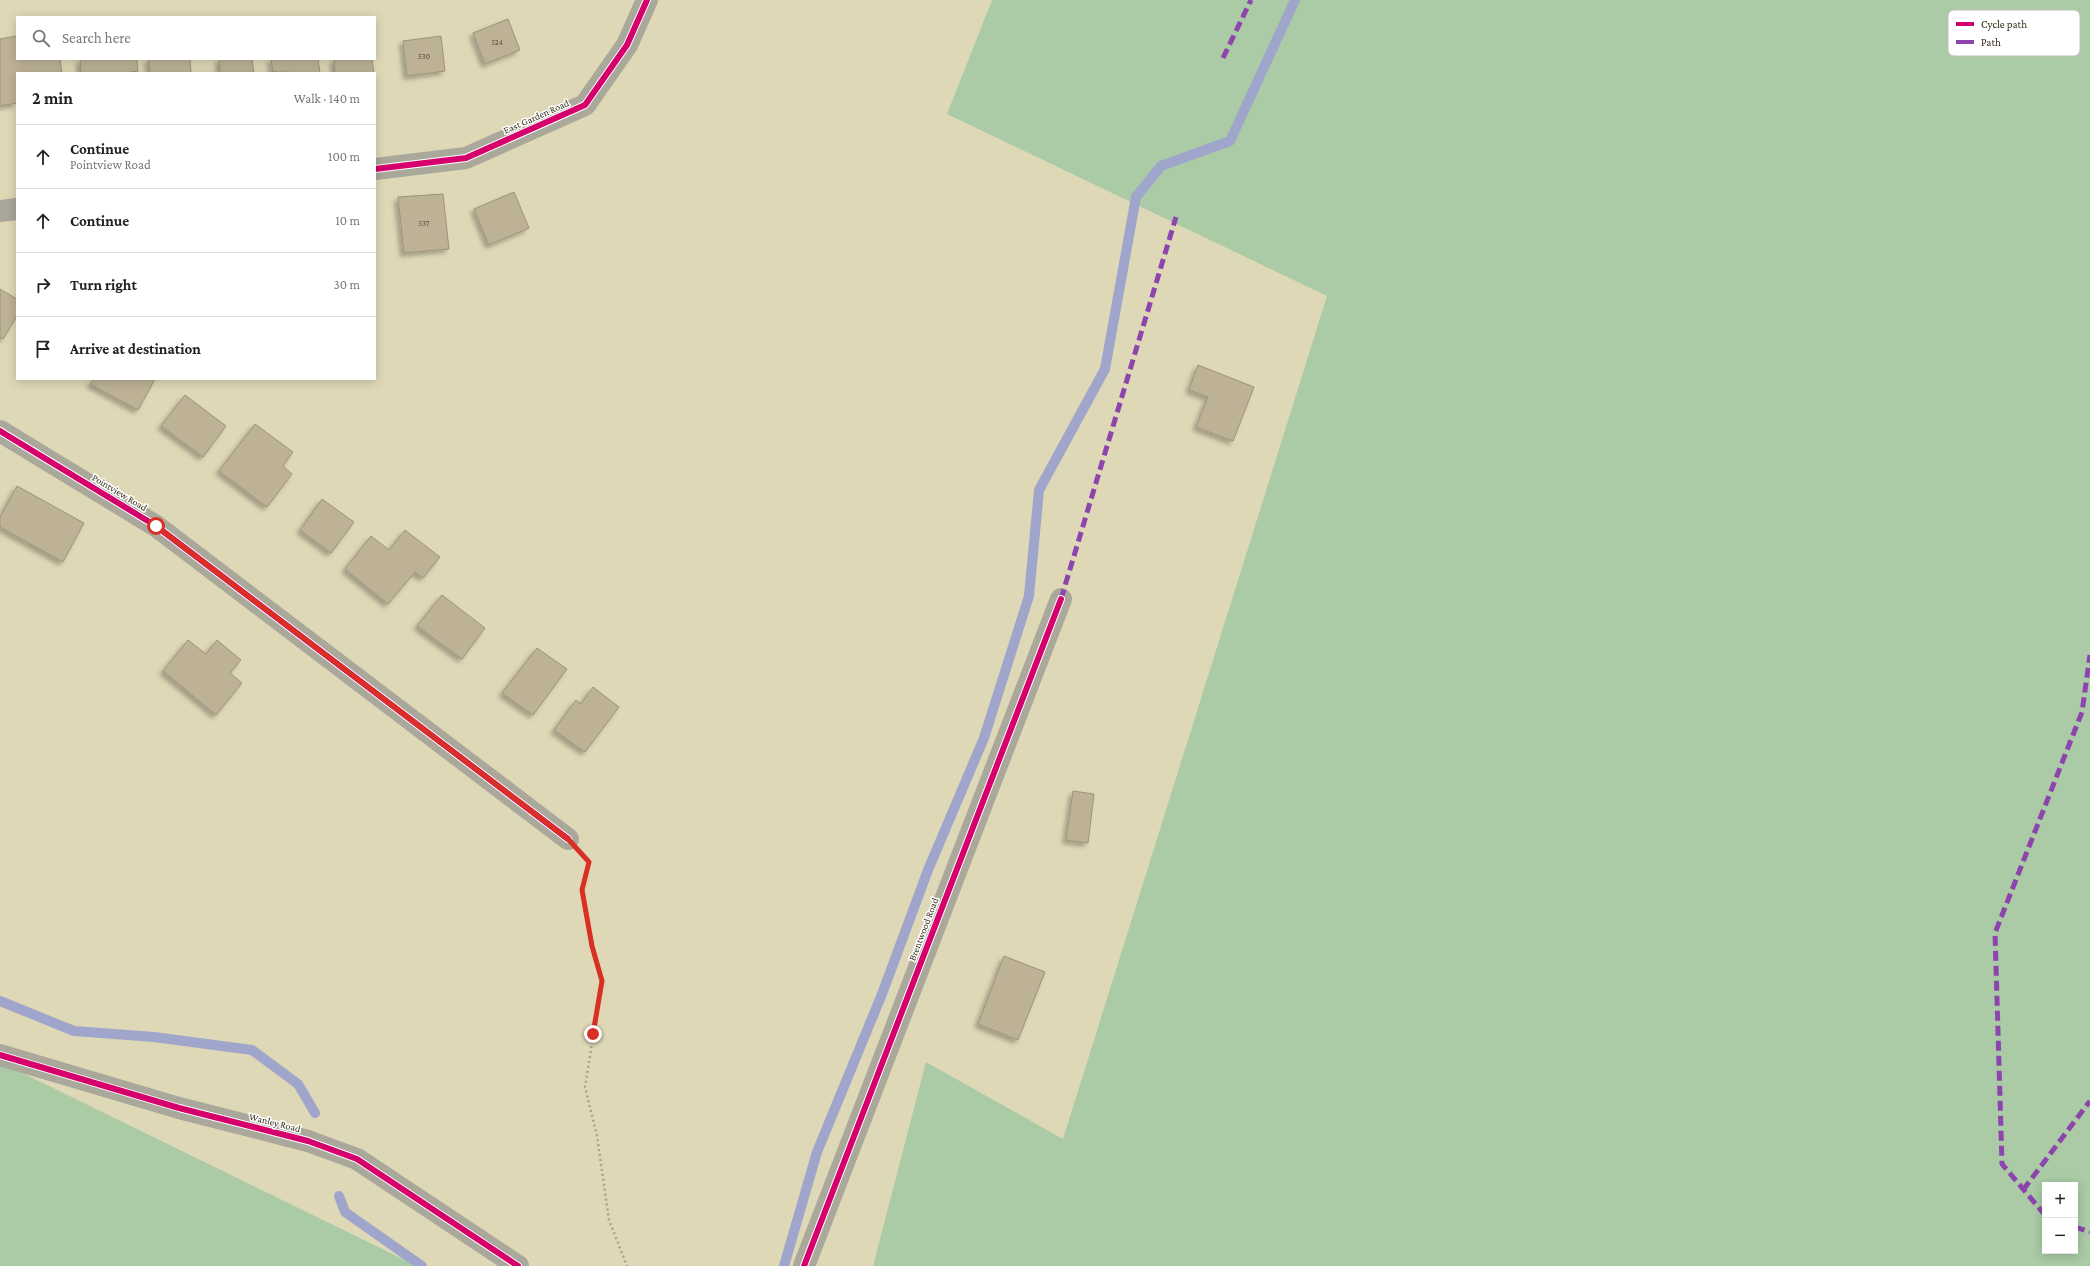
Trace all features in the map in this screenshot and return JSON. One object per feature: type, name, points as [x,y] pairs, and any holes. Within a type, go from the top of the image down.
[{"type":"street","name":"East Garden Road","points":[[376,169],[466,158],[585,105],[627,45],[647,0]]},
{"type":"street","points":[[0,211],[16,210]]},
{"type":"street","name":"Pointview Road","points":[[0,431],[156,526],[568,839]]},
{"type":"street","name":"Brentwood Road","points":[[804,1266],[1060,599]]},
{"type":"street","name":"Wanley Road","points":[[0,1055],[180,1108],[308,1141],[357,1159],[518,1266]]},
{"type":"path","points":[[568,839],[589,862],[582,890],[592,946],[602,981],[585,1087],[597,1136],[610,1220],[627,1266]]},
{"type":"green space","points":[[992,0],[2090,0],[2090,1266],[873,1266],[926,1062],[1063,1139],[1327,296],[947,114]]},
{"type":"green space","points":[[0,1062],[417,1266],[0,1266]]},
{"type":"building","points":[[508,19],[520,50],[485,64],[473,33]]},
{"type":"building","points":[[16,36],[16,60],[60,60],[62,72],[16,72],[16,103],[0,106],[0,39]]},
{"type":"building","points":[[441,36],[445,71],[407,76],[403,41]]},
{"type":"building","points":[[80,60],[137,60],[138,71],[81,72]]},
{"type":"building","points":[[148,60],[190,60],[191,72],[150,72]]},
{"type":"building","points":[[219,60],[252,60],[254,72],[220,72]]},
{"type":"building","points":[[271,60],[318,60],[320,72],[273,72]]},
{"type":"building","points":[[334,60],[372,60],[374,72],[335,72]]},
{"type":"building","points":[[514,192],[529,228],[489,245],[474,209]]},
{"type":"building","points":[[443,194],[449,249],[404,253],[398,197]]},
{"type":"building","points":[[0,289],[16,298],[16,318],[3,339],[0,337]]},
{"type":"building","points":[[1198,365],[1254,387],[1233,441],[1196,427],[1208,397],[1189,390]]},
{"type":"building","points":[[93,380],[154,380],[138,410],[90,384]]},
{"type":"building","points":[[185,395],[226,426],[203,457],[161,426]]},
{"type":"building","points":[[255,424],[293,452],[283,466],[292,474],[267,507],[219,471]]},
{"type":"building","points":[[17,486],[84,523],[63,562],[0,527],[0,517]]},
{"type":"building","points":[[322,499],[354,522],[331,553],[300,530]]},
{"type":"building","points":[[405,530],[440,557],[423,578],[415,572],[388,604],[345,569],[371,536],[389,550]]},
{"type":"building","points":[[442,595],[485,628],[462,659],[417,626]]},
{"type":"building","points":[[188,640],[206,654],[217,640],[241,660],[230,673],[242,683],[216,715],[163,671]]},
{"type":"building","points":[[537,648],[567,669],[533,715],[502,693]]},
{"type":"building","points":[[593,687],[619,707],[585,752],[554,730],[576,700],[581,704]]},
{"type":"building","points":[[1073,791],[1094,794],[1088,843],[1066,840]]},
{"type":"building","points":[[1004,956],[1045,972],[1018,1040],[978,1024]]},
{"type":"waterway","points":[[784,1266],[817,1152],[882,994],[928,870],[984,738],[1029,596],[1039,490],[1105,369],[1136,197],[1161,166],[1230,141],[1295,0]]},
{"type":"waterway","points":[[0,1001],[74,1031],[154,1037],[252,1050],[298,1084],[315,1113]]},
{"type":"waterway","points":[[339,1196],[345,1212],[422,1266]]},
{"type":"marked path","points":[[1223,58],[1251,0]]},
{"type":"marked path","points":[[1061,599],[1176,217]]},
{"type":"marked path","points":[[2042,1211],[2002,1164],[1995,933],[2082,712],[2090,655]]},
{"type":"marked path","points":[[2023,1190],[2090,1101]]},
{"type":"marked path","points":[[2078,1228],[2090,1232]]},
{"type":"cycle path","points":[[376,169],[466,158],[585,105],[627,45],[647,0]]},
{"type":"cycle path","points":[[0,431],[156,526],[568,839]]},
{"type":"cycle path","points":[[804,1266],[1061,599]]},
{"type":"cycle path","points":[[0,1055],[179,1108],[308,1141],[357,1159],[518,1266]]},
{"type":"route","points":[[156,526],[568,839],[589,862],[582,890],[592,946],[602,981],[593,1034]]}]
